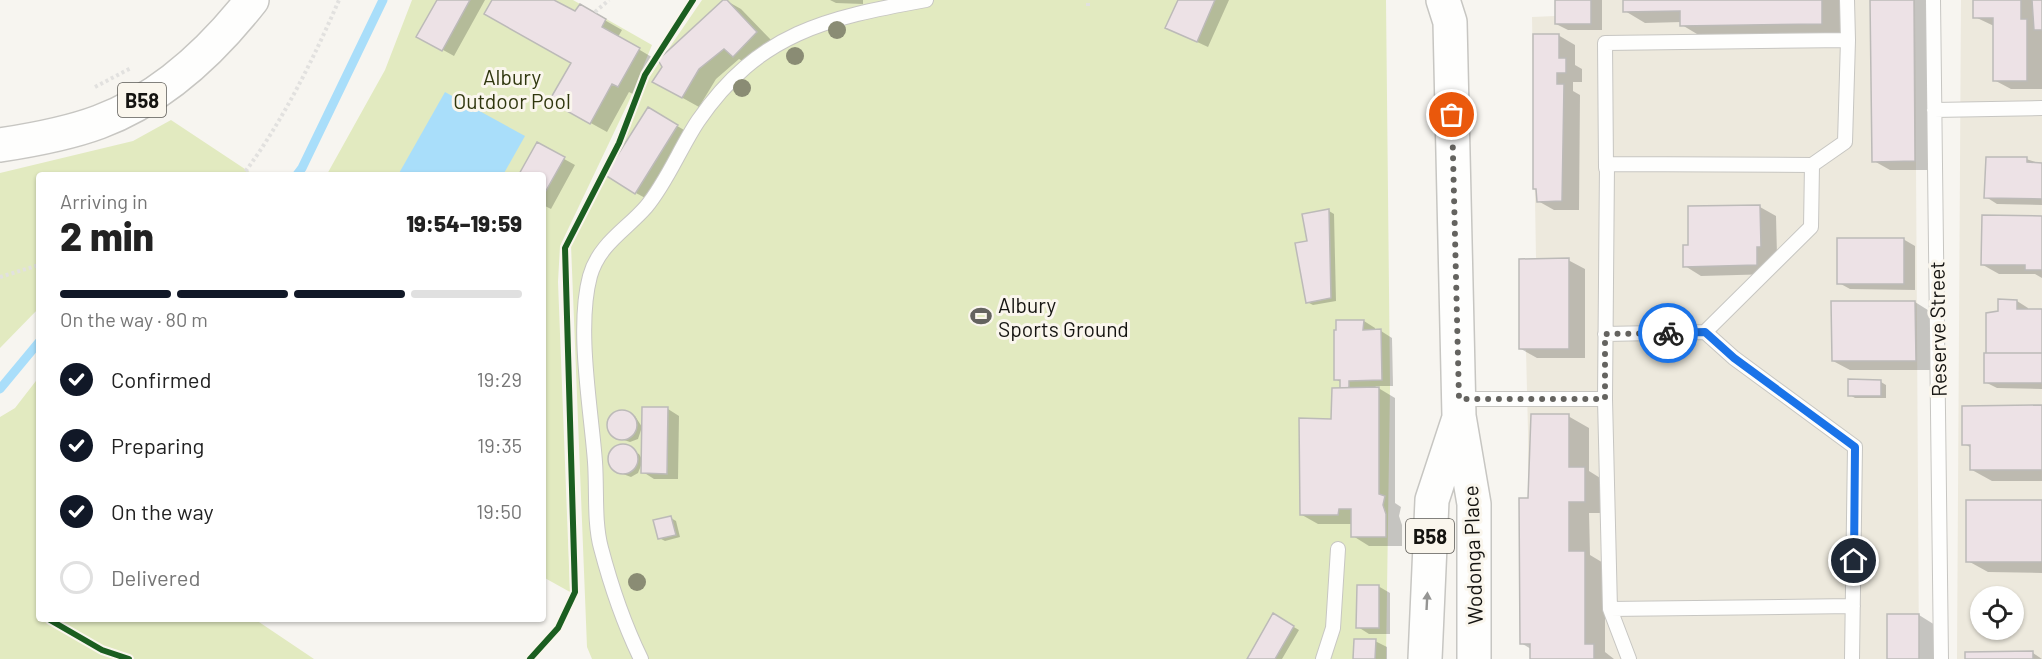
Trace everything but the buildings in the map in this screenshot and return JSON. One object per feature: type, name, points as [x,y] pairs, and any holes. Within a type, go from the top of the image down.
[{"type":"main road","name":"B58","points":[[0,145],[47,137],[100,122],[151,95],[197,60],[227,31],[252,0]]},
{"type":"main road","name":"Wodonga Place","points":[[1451,7],[1459,408],[1474,504],[1474,659]]},
{"type":"main road","name":"Wodonga Place","points":[[1425,659],[1432,500],[1459,408]]},
{"type":"lane","points":[[642,659],[627,630],[600,546],[584,329],[590,276],[607,242],[647,206],[699,120],[748,63],[781,40],[828,22],[876,9],[927,0]]},
{"type":"lane","points":[[1606,168],[1606,164],[1812,165],[1845,142],[1847,0]]},
{"type":"lane","name":"Reserve Street","points":[[1933,0],[1941,659]]},
{"type":"lane","points":[[1629,659],[1610,609],[1605,399],[1605,43],[1848,40]]},
{"type":"lane","points":[[1934,110],[2042,108]]},
{"type":"lane","points":[[1705,332],[1811,227],[1812,165]]},
{"type":"lane","points":[[1605,334],[1705,332],[1734,358],[1855,447],[1852,659]]},
{"type":"lane","points":[[1459,408],[1605,399]]},
{"type":"lane","points":[[1323,659],[1333,628],[1338,549]]},
{"type":"lane","points":[[1610,609],[1853,606]]},
{"type":"path","points":[[245,172],[259,153],[319,46],[339,0]]},
{"type":"path","points":[[595,12],[609,0]]},
{"type":"path","points":[[1088,0],[1088,6]]},
{"type":"path","points":[[89,90],[139,64]]},
{"type":"path","points":[[0,277],[36,266]]},
{"type":"shaded area","points":[[1555,0],[1915,0],[1919,659],[1530,659],[1530,644],[1520,644],[1519,498],[1528,498],[1528,432],[1526,350],[1519,349],[1519,259],[1536,258],[1532,17],[1555,16]]},
{"type":"shaded area","points":[[1961,0],[2042,0],[2042,659],[1957,659]]},
{"type":"green space","name":"Albury Outdoor Pool","points":[[412,0],[573,0],[652,45],[629,101],[560,246],[558,282],[570,592],[546,579],[546,172],[328,172],[385,70]]},
{"type":"green space","name":"Albury Sports Ground","points":[[702,0],[1386,0],[1390,387],[1386,659],[592,659],[587,647],[571,245],[650,76]]},
{"type":"green space","points":[[171,120],[249,172],[36,172],[36,311],[0,348],[0,173],[133,141]]},
{"type":"green space","points":[[36,381],[36,622],[259,622],[314,659],[0,659],[0,417],[15,408]]},
{"type":"water","points":[[445,92],[525,136],[505,172],[400,172]]},
{"type":"waterway","points":[[299,172],[383,0]]},
{"type":"waterway","points":[[0,389],[36,346]]},
{"type":"cycle path","points":[[530,659],[558,628],[575,592],[565,248],[619,143],[645,75],[693,0]]},
{"type":"cycle path","points":[[53,622],[102,650],[129,659]]},
{"type":"way so far","points":[[1452,115],[1459,399],[1605,399],[1605,334],[1668,333]]},
{"type":"place","name":"Albury Sports Ground","points":[[981,316]]},
{"type":"route","points":[[1668,333],[1705,332],[1734,358],[1855,447],[1854,561]]}]
